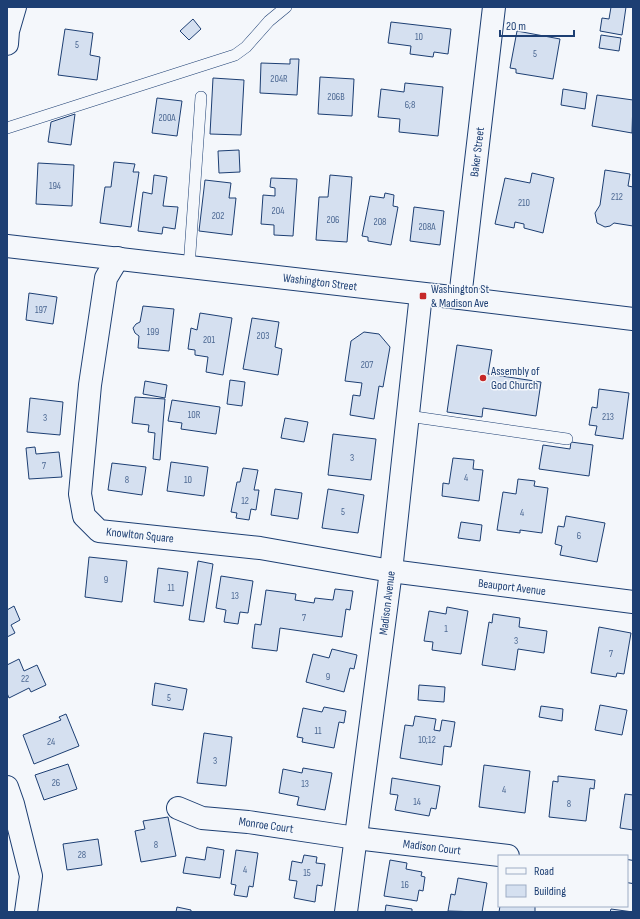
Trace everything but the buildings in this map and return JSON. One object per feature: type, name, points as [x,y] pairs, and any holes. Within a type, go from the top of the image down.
[{"type":"street","points":[[7,44],[8,31],[15,7]]},
{"type":"street","name":"Baker Street","points":[[460,298],[494,7]]},
{"type":"street","name":"Washington Street","points":[[7,246],[633,319]]},
{"type":"street","name":"Knowlton Square","points":[[118,258],[106,278],[90,385],[80,494],[84,516],[98,531],[260,548],[391,571]]},
{"type":"street","name":"Madison Avenue","points":[[346,912],[391,571],[421,294]]},
{"type":"street","name":"Beauport Avenue","points":[[391,571],[633,602]]},
{"type":"street","points":[[7,787],[13,804],[31,876],[26,912]]},
{"type":"street","name":"Monroe Court","points":[[178,808],[202,818],[248,822],[356,838]]},
{"type":"street","name":"Madison Court","points":[[356,838],[500,855]]},
{"type":"lane","points":[[7,128],[234,56],[246,47],[269,21],[286,7]]},
{"type":"lane","points":[[189,267],[201,97]]},
{"type":"lane","points":[[408,416],[568,439]]},
{"type":"place","name":"Washington St & Madison Ave","points":[[423,296]]},
{"type":"place","name":"Assembly of God Church","points":[[483,378]]}]
